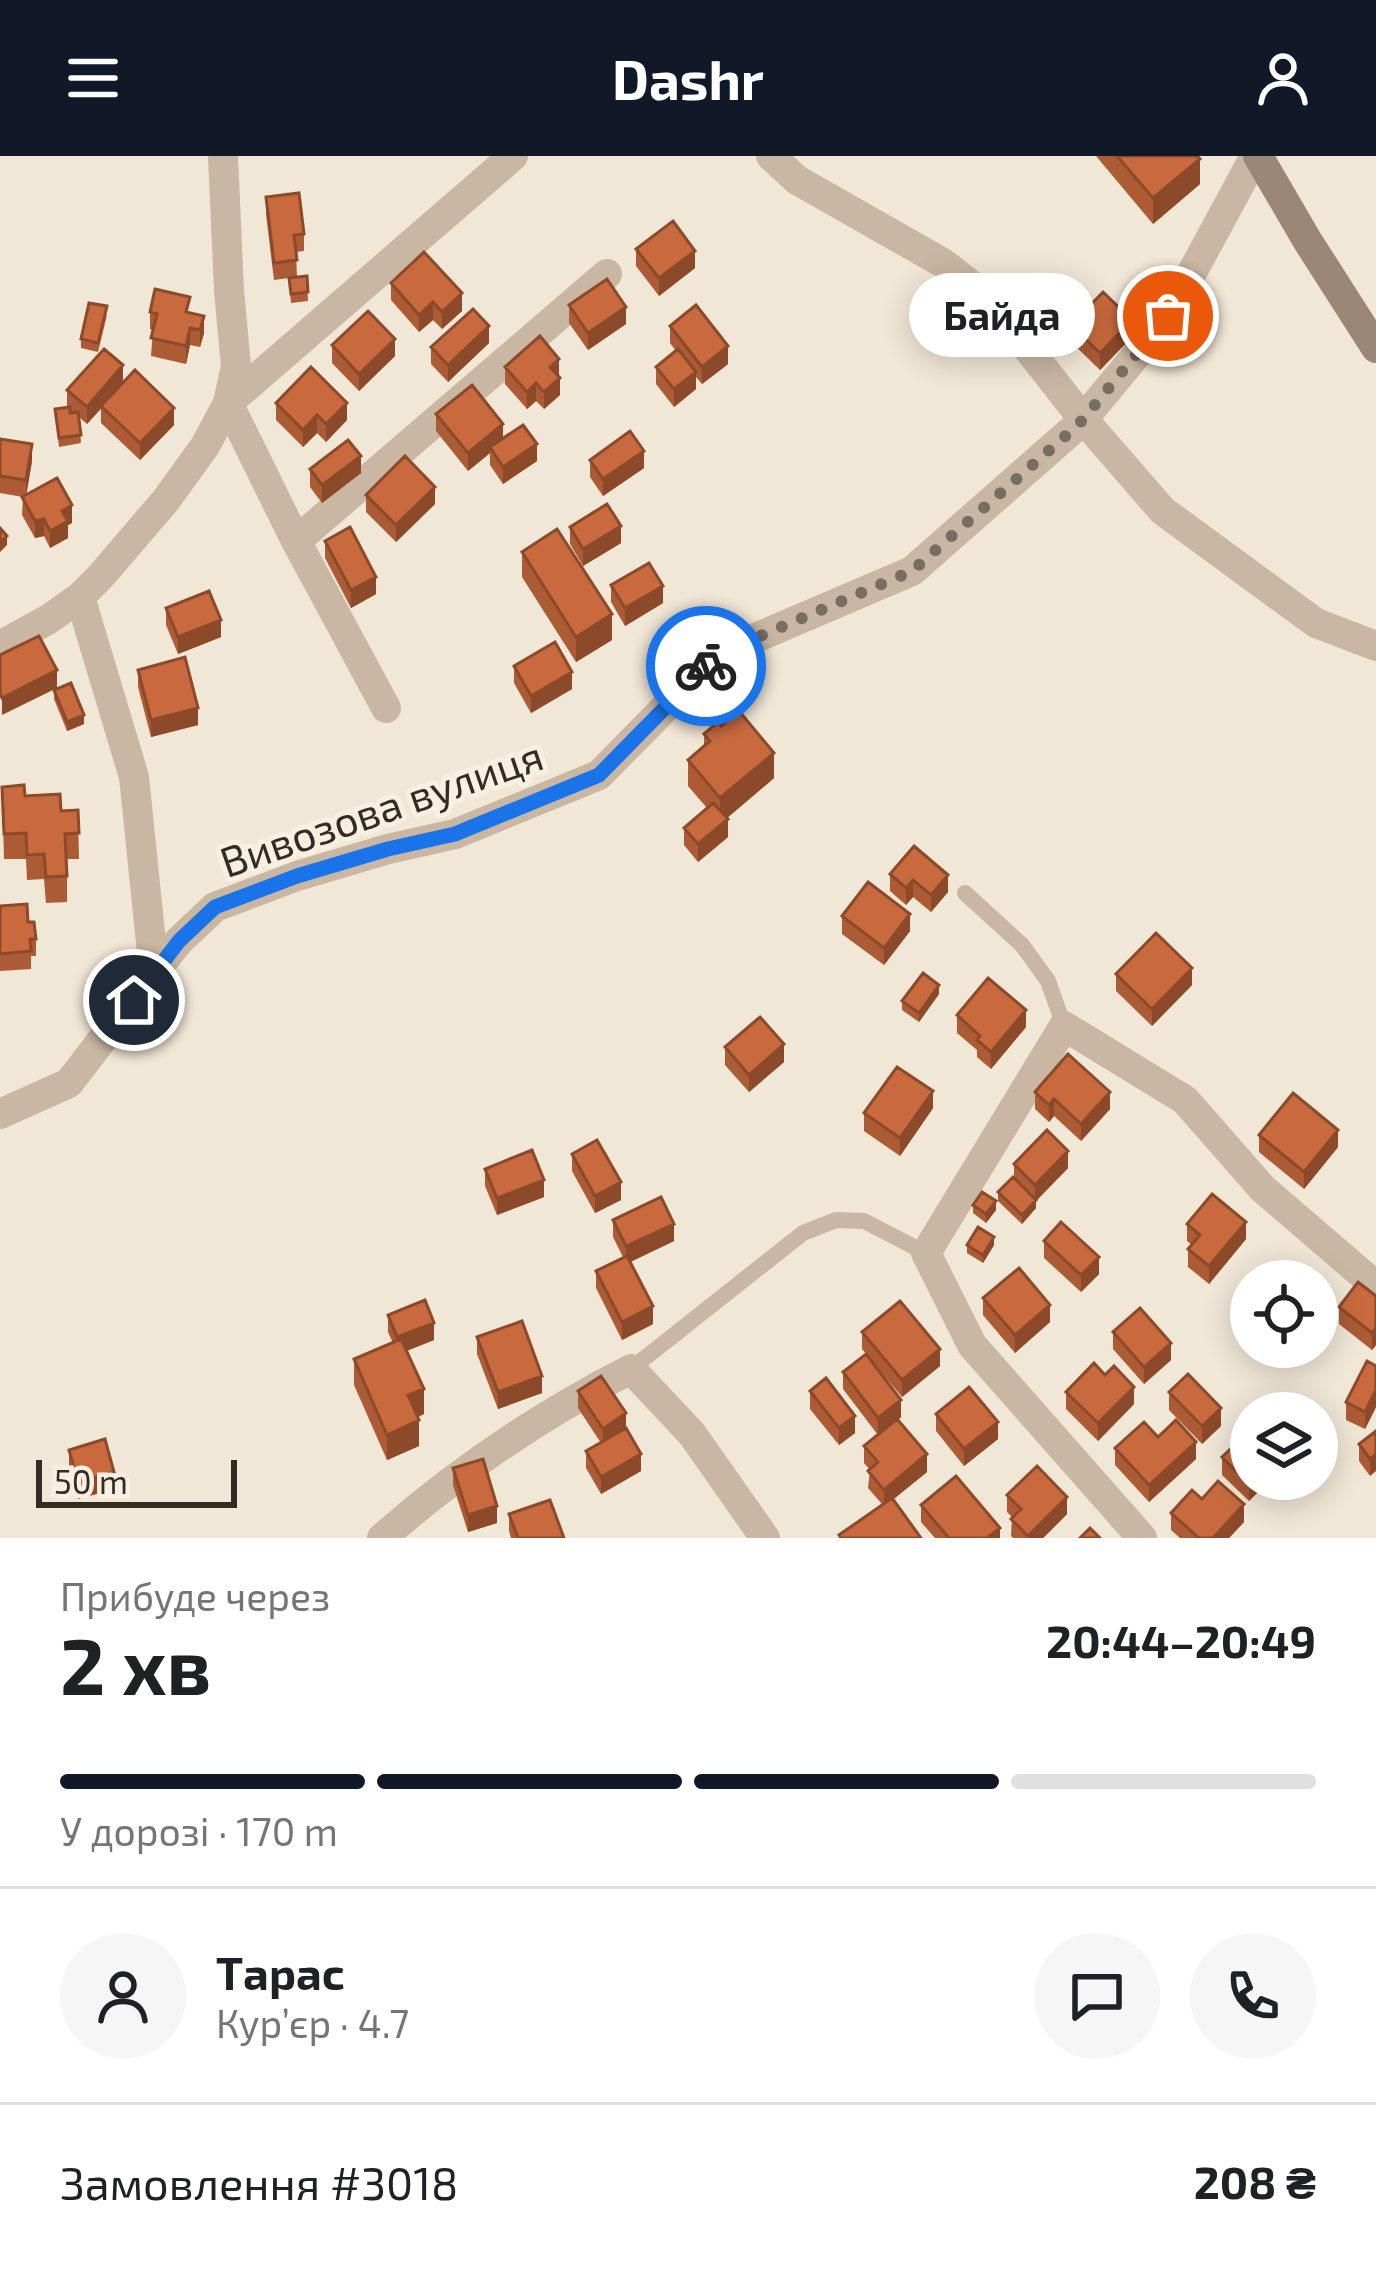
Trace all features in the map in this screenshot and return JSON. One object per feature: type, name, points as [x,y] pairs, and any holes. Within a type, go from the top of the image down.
[{"type":"main road","points":[[1257,156],[1376,348]]},
{"type":"street","points":[[0,646],[80,597],[166,500],[205,446],[228,403],[236,365],[224,156]]},
{"type":"street","points":[[228,403],[513,156]]},
{"type":"street","points":[[772,156],[797,180],[943,262],[988,299],[1163,511],[1316,623],[1376,646]]},
{"type":"street","name":"Вивозова вулиця","points":[[0,1114],[69,1083],[179,941],[215,907],[297,876],[455,834],[599,775],[718,654],[912,571],[1083,419],[1168,316],[1257,156]]},
{"type":"street","points":[[296,541],[608,274]]},
{"type":"street","points":[[228,403],[386,708]]},
{"type":"street","points":[[80,597],[134,777],[154,972]]},
{"type":"street","points":[[1142,1538],[972,1345],[926,1253],[1064,1026],[1185,1100],[1263,1189],[1376,1286]]},
{"type":"street","points":[[382,1537],[493,1450],[570,1400],[631,1369],[692,1434],[765,1538]]},
{"type":"lane","points":[[965,893],[1022,945],[1048,981],[1064,1026]]},
{"type":"lane","points":[[631,1369],[802,1233],[836,1220],[863,1221],[926,1253]]},
{"type":"building","points":[[1117,156],[1197,156],[1200,159],[1153,198]]},
{"type":"building","points":[[299,193],[304,234],[294,235],[297,260],[274,263],[266,197]]},
{"type":"building","points":[[673,221],[695,251],[659,278],[636,249]]},
{"type":"building","points":[[424,252],[462,293],[442,312],[433,302],[419,315],[391,283]]},
{"type":"building","points":[[307,276],[308,292],[291,294],[289,278]]},
{"type":"building","points":[[607,279],[626,307],[588,333],[569,305]]},
{"type":"building","points":[[155,289],[190,297],[186,312],[204,316],[200,330],[190,328],[186,346],[151,338],[157,314],[150,312]]},
{"type":"building","points":[[1103,292],[1132,320],[1100,353],[1071,325]]},
{"type":"building","points":[[89,303],[107,306],[98,343],[81,339]]},
{"type":"building","points":[[696,305],[728,346],[702,367],[670,326]]},
{"type":"building","points":[[473,309],[489,326],[448,365],[431,347]]},
{"type":"building","points":[[368,311],[395,339],[359,374],[332,345]]},
{"type":"building","points":[[540,336],[559,359],[550,367],[560,378],[544,392],[536,383],[527,392],[505,367]]},
{"type":"building","points":[[104,349],[123,365],[87,407],[67,390]]},
{"type":"building","points":[[678,349],[696,372],[674,389],[656,367]]},
{"type":"building","points":[[311,367],[347,403],[326,424],[317,415],[303,430],[276,403]]},
{"type":"building","points":[[135,370],[174,408],[140,443],[101,406]]},
{"type":"building","points":[[472,385],[503,424],[468,453],[436,414]]},
{"type":"building","points":[[70,407],[70,413],[78,412],[81,435],[59,438],[55,409]]},
{"type":"building","points":[[523,425],[537,444],[503,467],[490,447]]},
{"type":"building","points":[[630,431],[644,451],[603,479],[590,460]]},
{"type":"building","points":[[0,439],[32,444],[26,480],[0,476]]},
{"type":"building","points":[[348,440],[361,456],[322,485],[310,469]]},
{"type":"building","points":[[405,456],[435,487],[396,525],[366,495]]},
{"type":"building","points":[[57,478],[72,505],[62,511],[68,521],[50,531],[44,519],[35,521],[22,497]]},
{"type":"building","points":[[607,504],[621,526],[583,549],[570,527]]},
{"type":"building","points":[[350,527],[376,577],[351,590],[325,541]]},
{"type":"building","points":[[557,529],[612,614],[576,637],[522,552]]},
{"type":"building","points":[[649,563],[663,586],[625,608],[611,585]]},
{"type":"building","points":[[209,591],[221,620],[178,637],[166,608]]},
{"type":"building","points":[[39,636],[57,670],[2,698],[0,655]]},
{"type":"building","points":[[555,642],[572,672],[531,696],[514,666]]},
{"type":"building","points":[[185,657],[198,708],[151,720],[138,670]]},
{"type":"building","points":[[71,683],[84,715],[67,722],[54,690]]},
{"type":"building","points":[[739,711],[774,753],[720,798],[688,760],[710,741],[704,734]]},
{"type":"building","points":[[24,785],[25,796],[60,794],[61,811],[78,810],[79,833],[65,834],[67,876],[46,877],[44,854],[27,855],[26,833],[4,834],[2,787]]},
{"type":"building","points":[[713,803],[728,819],[698,844],[684,828]]},
{"type":"building","points":[[914,846],[948,875],[931,895],[913,880],[906,888],[890,874]]},
{"type":"building","points":[[868,882],[910,914],[884,948],[842,916]]},
{"type":"building","points":[[27,904],[36,939],[30,939],[31,951],[0,954],[0,906]]},
{"type":"building","points":[[1156,933],[1192,968],[1152,1009],[1116,974]]},
{"type":"building","points":[[923,973],[939,985],[919,1013],[902,1001]]},
{"type":"building","points":[[988,978],[1026,1010],[991,1052],[957,1015]]},
{"type":"building","points":[[760,1017],[784,1044],[749,1075],[725,1047]]},
{"type":"building","points":[[1068,1054],[1110,1092],[1081,1124],[1054,1099],[1049,1105],[1035,1092]]},
{"type":"building","points":[[897,1067],[933,1091],[900,1138],[864,1113]]},
{"type":"building","points":[[1293,1093],[1338,1130],[1304,1172],[1259,1135]]},
{"type":"building","points":[[1047,1130],[1068,1151],[1035,1185],[1014,1164]]},
{"type":"building","points":[[597,1140],[621,1182],[595,1196],[572,1154]]},
{"type":"building","points":[[532,1150],[544,1180],[497,1198],[485,1169]]},
{"type":"building","points":[[1013,1177],[1036,1200],[1022,1215],[998,1192]]},
{"type":"building","points":[[982,1192],[996,1201],[986,1214],[973,1205]]},
{"type":"building","points":[[1212,1194],[1246,1222],[1209,1266],[1188,1249],[1200,1235],[1187,1224]]},
{"type":"building","points":[[661,1197],[674,1224],[626,1246],[613,1220]]},
{"type":"building","points":[[1061,1222],[1099,1257],[1081,1275],[1044,1241]]},
{"type":"building","points":[[978,1227],[994,1237],[983,1255],[967,1245]]},
{"type":"building","points":[[627,1256],[653,1306],[622,1322],[596,1271]]},
{"type":"building","points":[[1019,1268],[1050,1305],[1015,1335],[983,1298]]},
{"type":"building","points":[[1358,1282],[1376,1296],[1372,1333],[1339,1307]]},
{"type":"building","points":[[425,1300],[434,1323],[397,1337],[388,1315]]},
{"type":"building","points":[[900,1301],[940,1349],[902,1380],[862,1332]]},
{"type":"building","points":[[1140,1308],[1171,1343],[1144,1367],[1113,1332]]},
{"type":"building","points":[[522,1321],[542,1376],[498,1392],[477,1337]]},
{"type":"building","points":[[401,1339],[424,1389],[408,1395],[419,1420],[387,1435],[354,1359]]},
{"type":"building","points":[[866,1354],[901,1400],[878,1418],[843,1372]]},
{"type":"building","points":[[1367,1361],[1376,1366],[1376,1390],[1365,1412],[1346,1402]]},
{"type":"building","points":[[1094,1363],[1105,1375],[1114,1366],[1134,1387],[1098,1423],[1066,1392]]},
{"type":"building","points":[[1188,1374],[1221,1408],[1202,1426],[1169,1392]]},
{"type":"building","points":[[601,1376],[626,1413],[603,1429],[578,1391]]},
{"type":"building","points":[[826,1378],[855,1416],[839,1428],[810,1391]]},
{"type":"building","points":[[969,1387],[998,1422],[964,1449],[936,1414]]},
{"type":"building","points":[[897,1419],[927,1454],[884,1490],[868,1471],[878,1462],[864,1446]]},
{"type":"building","points":[[1176,1420],[1196,1442],[1149,1485],[1115,1448],[1144,1422],[1158,1437]]},
{"type":"building","points":[[626,1428],[641,1454],[601,1477],[586,1451]]},
{"type":"building","points":[[1376,1431],[1376,1454],[1370,1459],[1359,1444]]},
{"type":"building","points":[[105,1439],[114,1472],[78,1482],[69,1450]]},
{"type":"building","points":[[483,1459],[497,1506],[468,1515],[453,1468]]},
{"type":"building","points":[[1037,1466],[1067,1497],[1028,1536],[1011,1519],[1021,1509],[1007,1495]]},
{"type":"building","points":[[956,1476],[1000,1528],[987,1538],[949,1538],[921,1505]]},
{"type":"building","points":[[1218,1481],[1230,1492],[1230,1500],[1244,1504],[1213,1538],[1199,1538],[1171,1513],[1192,1490],[1202,1499]]},
{"type":"building","points":[[892,1498],[921,1538],[841,1538],[839,1535]]},
{"type":"building","points":[[550,1500],[564,1538],[518,1538],[509,1514]]},
{"type":"building","points":[[1090,1528],[1100,1538],[1080,1538]]},
{"type":"way so far","points":[[706,666],[718,654],[912,571],[1079,424],[1168,316]]},
{"type":"place","name":"Байда","points":[[1168,316]]},
{"type":"route","points":[[134,1000],[179,941],[215,907],[297,876],[455,834],[599,775],[706,666]]}]
